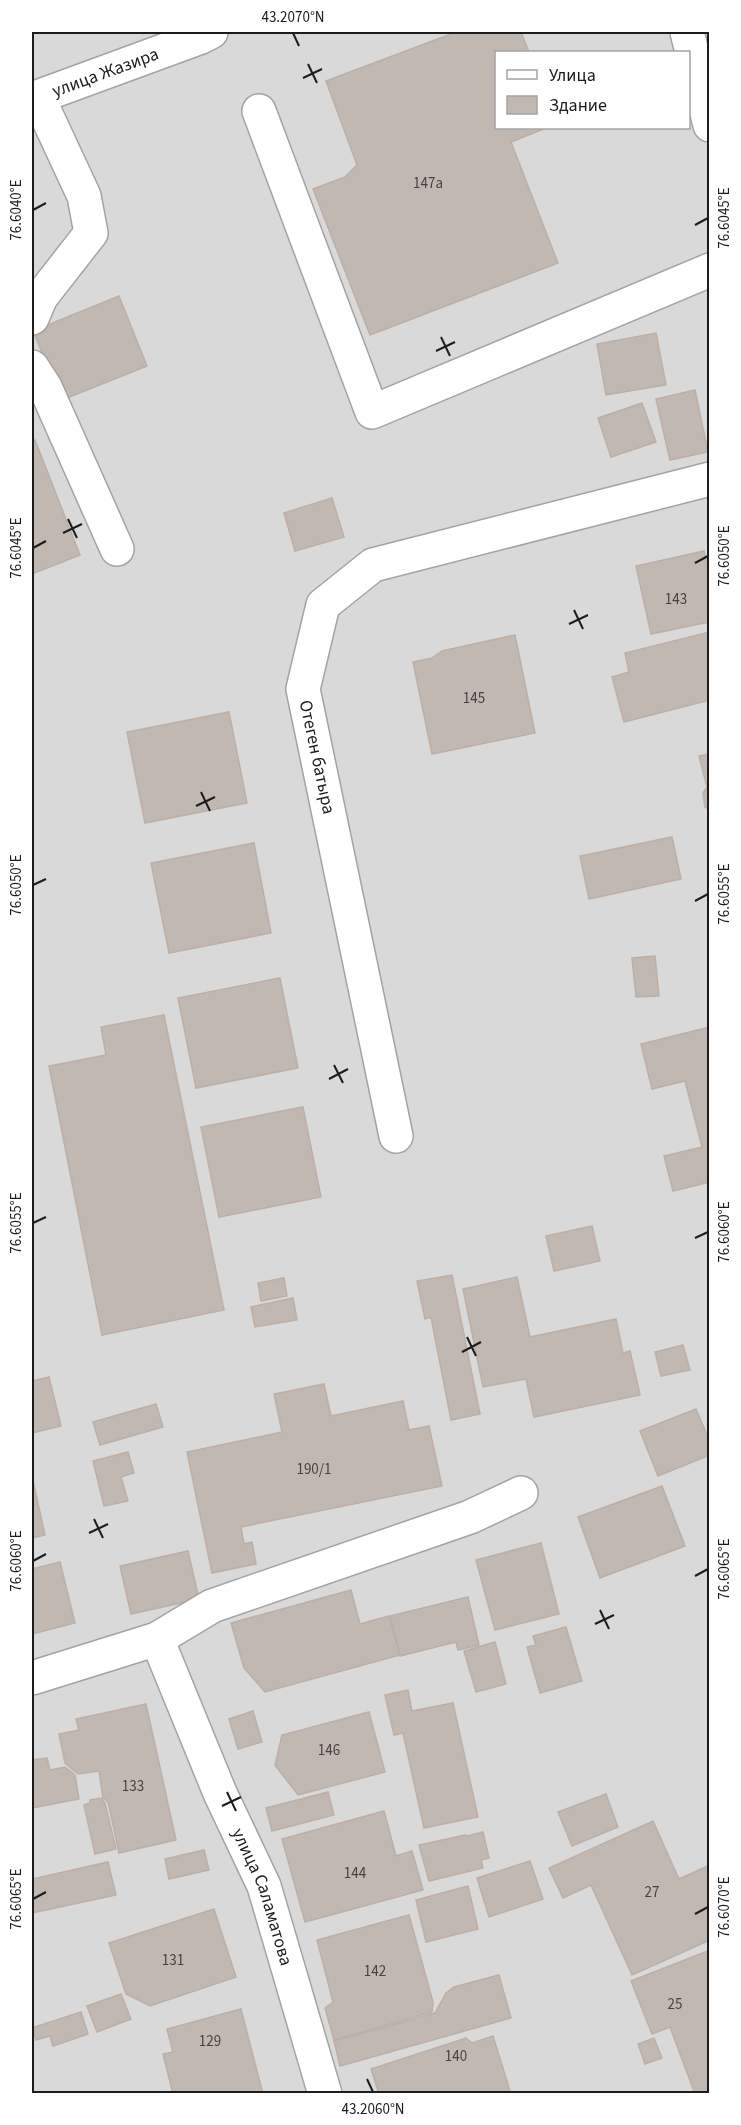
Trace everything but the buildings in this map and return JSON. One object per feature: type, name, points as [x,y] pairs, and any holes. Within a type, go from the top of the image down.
[{"type":"street","name":"улица Жазира","points":[[34,98],[211,32]]},
{"type":"street","points":[[687,32],[710,125]]},
{"type":"street","points":[[32,318],[41,297],[91,233],[84,196],[34,98]]},
{"type":"street","points":[[259,111],[372,412],[710,270]]},
{"type":"street","points":[[32,368],[45,387],[117,549]]},
{"type":"street","name":"Отеген батыра","points":[[396,1136],[303,689],[323,605],[373,565],[710,479]]},
{"type":"street","points":[[32,1678],[157,1639],[212,1606],[470,1517],[521,1493]]},
{"type":"street","name":"улица Саламатова","points":[[157,1639],[220,1793],[264,1886],[325,2094]]},
{"type":"shaded area","points":[[32,32],[709,32],[709,2093],[32,2093]]}]
